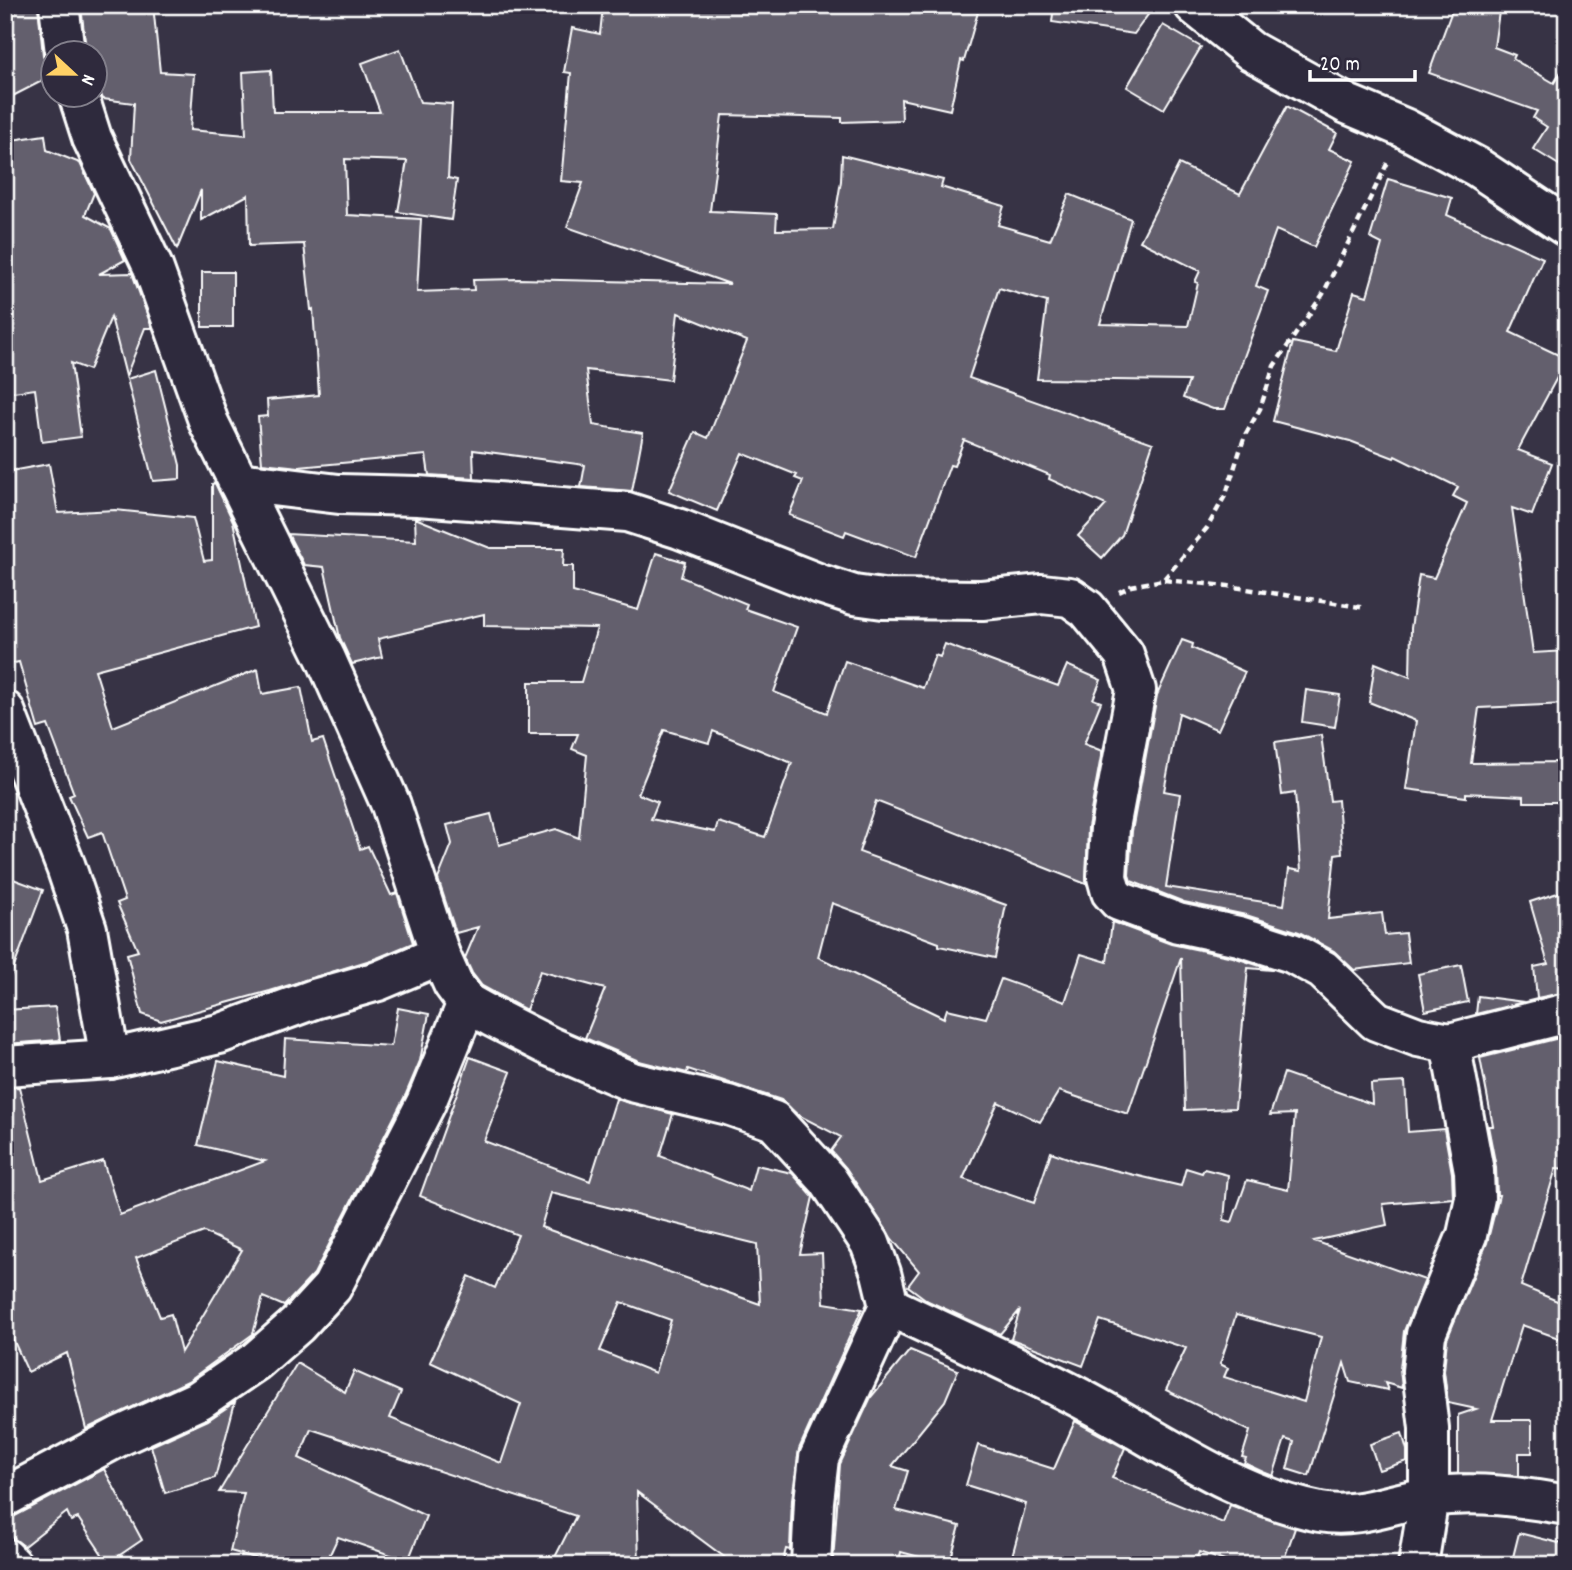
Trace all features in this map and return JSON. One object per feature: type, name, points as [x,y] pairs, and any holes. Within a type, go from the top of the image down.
[{"type":"street","points":[[59,5],[63,38]]},
{"type":"street","points":[[1194,5],[1251,51],[1347,104],[1405,128],[1477,167],[1567,227]]},
{"type":"street","points":[[82,108],[92,138],[153,267],[209,423],[326,659],[391,804],[440,955],[453,984],[467,1003],[551,1047],[632,1082],[728,1105],[774,1121],[828,1180],[870,1243],[889,1306],[819,1458],[811,1565]]},
{"type":"street","points":[[237,482],[339,494],[418,496],[628,512],[855,595],[883,599],[982,600],[1042,594],[1070,597],[1087,609],[1124,654],[1136,690],[1110,828],[1107,877],[1111,892],[1119,901],[1178,923],[1239,936],[1292,953],[1323,970],[1376,1021],[1418,1037],[1450,1042],[1567,1013]]},
{"type":"street","points":[[5,711],[66,867],[87,929],[110,1059]]},
{"type":"street","points":[[5,1066],[110,1059],[219,1034],[314,999],[378,981],[440,955]]},
{"type":"street","points":[[5,1497],[120,1436],[199,1400],[256,1361],[332,1287],[426,1103],[467,1003]]},
{"type":"street","points":[[1418,1565],[1429,1497],[1429,1428],[1422,1371],[1426,1334],[1466,1236],[1475,1198],[1474,1171],[1450,1042]]},
{"type":"street","points":[[889,1306],[1077,1396],[1214,1475],[1282,1503],[1323,1513],[1367,1512],[1429,1497],[1497,1494],[1567,1505]]},
{"type":"street","points":[[5,1558],[12,1565]]},
{"type":"path","points":[[1163,580],[1207,528],[1226,494],[1245,435],[1260,409],[1274,366],[1323,293],[1405,128]]},
{"type":"path","points":[[1087,609],[1131,586],[1163,580],[1228,586],[1366,608]]},
{"type":"building","points":[[27,5],[38,5],[41,38],[38,38],[38,83],[5,100],[5,16]]},
{"type":"building","points":[[81,5],[153,5],[160,72],[194,74],[190,130],[246,135],[243,72],[271,70],[273,112],[380,112],[362,63],[400,49],[420,102],[452,104],[448,178],[457,180],[451,220],[398,212],[407,161],[345,159],[347,215],[421,219],[417,292],[474,290],[473,280],[730,284],[567,227],[583,183],[561,181],[571,73],[564,72],[572,28],[600,34],[603,6],[666,13],[667,5],[980,5],[964,61],[961,60],[950,110],[901,99],[902,120],[842,122],[842,118],[722,115],[710,211],[777,214],[776,230],[833,229],[841,181],[842,155],[943,180],[941,187],[1004,206],[998,225],[1050,240],[1069,194],[1131,219],[1100,324],[1188,326],[1198,283],[1195,282],[1200,271],[1140,241],[1179,164],[1240,194],[1287,106],[1337,133],[1329,149],[1355,161],[1314,247],[1276,230],[1256,286],[1268,291],[1225,409],[1213,409],[1183,398],[1189,381],[1037,379],[1047,302],[999,288],[969,378],[1153,443],[1122,535],[1102,558],[1078,536],[1106,505],[1049,479],[1050,475],[964,440],[954,466],[950,465],[916,557],[846,531],[844,536],[789,515],[803,481],[795,478],[797,475],[742,453],[717,511],[669,491],[695,432],[708,438],[747,341],[678,313],[670,380],[586,370],[593,425],[643,433],[632,491],[581,487],[585,465],[473,450],[474,478],[429,475],[426,455],[299,467],[262,463],[258,417],[268,416],[267,400],[319,395],[313,309],[311,310],[304,244],[249,246],[248,195],[201,220],[201,190],[177,249],[131,159],[134,103],[108,100],[108,38],[85,38]]},
{"type":"building","points":[[1054,5],[1155,5],[1134,34],[1052,22]]},
{"type":"building","points":[[1454,5],[1500,5],[1494,47],[1515,55],[1513,59],[1554,83],[1567,62],[1567,170],[1533,149],[1547,127],[1533,118],[1537,111],[1429,73]]},
{"type":"building","points":[[1163,25],[1201,47],[1164,109],[1127,87]]},
{"type":"building","points":[[45,135],[47,150],[80,163],[94,193],[85,215],[111,229],[125,260],[99,274],[132,273],[152,328],[145,328],[126,376],[111,317],[89,370],[71,363],[81,437],[42,442],[35,389],[5,393],[5,141]]},
{"type":"building","points":[[1388,179],[1452,198],[1447,215],[1543,258],[1510,332],[1567,359],[1518,450],[1552,463],[1532,515],[1512,508],[1533,653],[1567,651],[1567,704],[1479,708],[1471,763],[1567,762],[1567,802],[1524,802],[1524,796],[1466,793],[1466,797],[1406,789],[1416,721],[1369,702],[1375,663],[1410,677],[1411,628],[1419,575],[1434,578],[1467,503],[1453,496],[1458,487],[1395,456],[1394,458],[1350,441],[1273,421],[1293,342],[1336,351],[1354,292],[1367,296],[1382,244],[1370,238]]},
{"type":"building","points":[[202,272],[233,272],[233,327],[202,327]]},
{"type":"building","points":[[156,370],[180,465],[180,479],[153,481],[127,379]]},
{"type":"building","points":[[49,464],[58,513],[115,510],[193,518],[204,561],[212,560],[212,484],[215,483],[233,521],[255,627],[95,670],[113,727],[258,669],[262,694],[301,687],[312,742],[323,739],[360,849],[368,846],[391,895],[397,893],[413,943],[377,958],[161,1021],[142,1014],[127,954],[138,951],[117,903],[125,900],[102,832],[88,837],[69,796],[74,794],[48,725],[38,728],[19,662],[5,665],[5,472]]},
{"type":"building","points":[[415,518],[490,548],[564,548],[563,566],[573,566],[573,592],[638,610],[656,553],[685,562],[681,577],[747,604],[745,609],[797,627],[774,692],[827,713],[845,661],[923,688],[935,655],[940,657],[945,644],[1058,686],[1067,665],[1101,680],[1093,699],[1101,702],[1084,744],[1102,751],[1088,827],[1086,884],[876,801],[859,852],[1006,905],[995,958],[939,946],[939,943],[832,903],[818,957],[944,1018],[947,1009],[986,1018],[1001,979],[1065,1002],[1081,954],[1107,962],[1112,922],[1171,944],[1233,957],[1272,970],[1248,968],[1235,1108],[1185,1110],[1181,958],[1128,1114],[1059,1091],[1040,1122],[998,1102],[963,1179],[1034,1203],[1051,1152],[1076,1161],[1181,1186],[1186,1168],[1202,1173],[1204,1169],[1228,1175],[1224,1220],[1232,1222],[1247,1180],[1288,1190],[1295,1114],[1270,1115],[1284,1073],[1372,1104],[1371,1084],[1405,1082],[1408,1132],[1444,1129],[1452,1173],[1453,1198],[1383,1204],[1387,1225],[1314,1241],[1425,1280],[1404,1331],[1400,1369],[1402,1388],[1385,1383],[1388,1390],[1350,1382],[1344,1363],[1309,1476],[1287,1469],[1294,1442],[1285,1439],[1273,1476],[1263,1472],[1244,1463],[1246,1458],[1242,1457],[1250,1431],[1166,1390],[1186,1348],[1100,1320],[1083,1366],[1011,1339],[1020,1310],[1000,1334],[928,1301],[908,1286],[919,1271],[892,1239],[846,1168],[831,1151],[841,1137],[798,1115],[781,1100],[688,1069],[687,1073],[639,1061],[585,1038],[605,989],[540,971],[526,1010],[482,986],[465,958],[478,927],[456,933],[438,879],[452,844],[447,825],[491,814],[499,845],[556,829],[579,838],[587,755],[572,749],[578,734],[529,734],[529,682],[581,682],[597,628],[484,626],[484,614],[378,639],[382,657],[352,664],[340,638],[324,567],[304,565],[288,534],[416,541]],"holes":[[[664,730],[709,743],[713,731],[792,763],[765,837],[718,822],[715,832],[651,819],[658,802],[638,794]],[[1236,1315],[1321,1337],[1304,1402],[1224,1377],[1228,1368],[1220,1364]]]},
{"type":"building","points":[[1182,640],[1193,644],[1192,648],[1245,672],[1218,730],[1179,713],[1164,791],[1180,794],[1166,887],[1284,905],[1289,869],[1301,871],[1295,793],[1282,795],[1275,742],[1321,735],[1330,801],[1338,800],[1342,853],[1335,854],[1328,919],[1382,913],[1385,935],[1405,933],[1409,963],[1354,970],[1334,951],[1299,932],[1246,915],[1184,902],[1131,881],[1129,875],[1132,831],[1157,695]]},
{"type":"building","points":[[1306,690],[1340,695],[1335,727],[1302,722]]},
{"type":"building","points":[[5,876],[43,890],[8,983],[5,983]]},
{"type":"building","points":[[1567,890],[1567,992],[1537,998],[1534,967],[1548,964],[1530,902]]},
{"type":"building","points":[[1461,965],[1468,1002],[1425,1011],[1418,974]]},
{"type":"building","points":[[1478,996],[1524,1002],[1476,1014]]},
{"type":"building","points":[[55,1007],[60,1040],[5,1044],[5,1010]]},
{"type":"building","points":[[398,1008],[429,1014],[420,1061],[406,1094],[314,1274],[284,1306],[263,1297],[253,1334],[188,1381],[86,1429],[67,1353],[28,1372],[5,1322],[5,1088],[19,1087],[42,1180],[103,1161],[120,1215],[265,1161],[198,1145],[218,1061],[283,1076],[285,1039],[391,1046]],"holes":[[[204,1232],[242,1250],[181,1352],[171,1314],[160,1317],[136,1258]]]},
{"type":"building","points":[[1567,1036],[1567,1169],[1556,1168],[1521,1286],[1567,1305],[1567,1341],[1522,1325],[1492,1420],[1532,1420],[1532,1453],[1519,1453],[1519,1476],[1458,1473],[1458,1415],[1476,1409],[1448,1403],[1444,1371],[1447,1339],[1487,1243],[1499,1195],[1488,1126],[1493,1126],[1480,1058]]},
{"type":"building","points":[[470,1057],[511,1072],[484,1141],[590,1181],[616,1099],[673,1114],[660,1156],[749,1191],[756,1165],[792,1173],[813,1197],[800,1254],[822,1253],[824,1303],[862,1309],[799,1449],[792,1499],[790,1550],[786,1549],[782,1565],[735,1565],[637,1492],[639,1565],[551,1565],[576,1516],[311,1429],[299,1458],[426,1516],[408,1561],[338,1537],[325,1565],[272,1565],[230,1551],[244,1493],[219,1492],[297,1363],[345,1392],[354,1371],[401,1392],[390,1418],[501,1463],[521,1404],[430,1362],[469,1276],[495,1288],[518,1235],[420,1196]],"holes":[[[551,1193],[757,1244],[760,1304],[541,1227]],[[621,1302],[671,1320],[655,1373],[600,1351]]]},
{"type":"building","points":[[910,1350],[958,1370],[945,1401],[892,1466],[908,1471],[896,1510],[960,1526],[949,1565],[901,1552],[898,1565],[844,1565],[833,1562],[840,1464],[871,1397]]},
{"type":"building","points":[[235,1402],[215,1478],[165,1493],[151,1446],[208,1420]]},
{"type":"building","points":[[1075,1421],[1125,1448],[1112,1478],[1223,1523],[1230,1505],[1295,1528],[1282,1565],[1236,1565],[1199,1552],[1194,1565],[1028,1565],[1011,1560],[1026,1504],[966,1485],[978,1445],[1054,1469]]},
{"type":"building","points":[[1402,1433],[1407,1461],[1379,1470],[1370,1444]]},
{"type":"building","points":[[104,1469],[142,1540],[108,1563],[78,1518],[71,1521],[67,1512],[24,1546],[5,1528],[5,1519]]},
{"type":"building","points":[[1519,1533],[1567,1545],[1567,1565],[1511,1565]]}]
